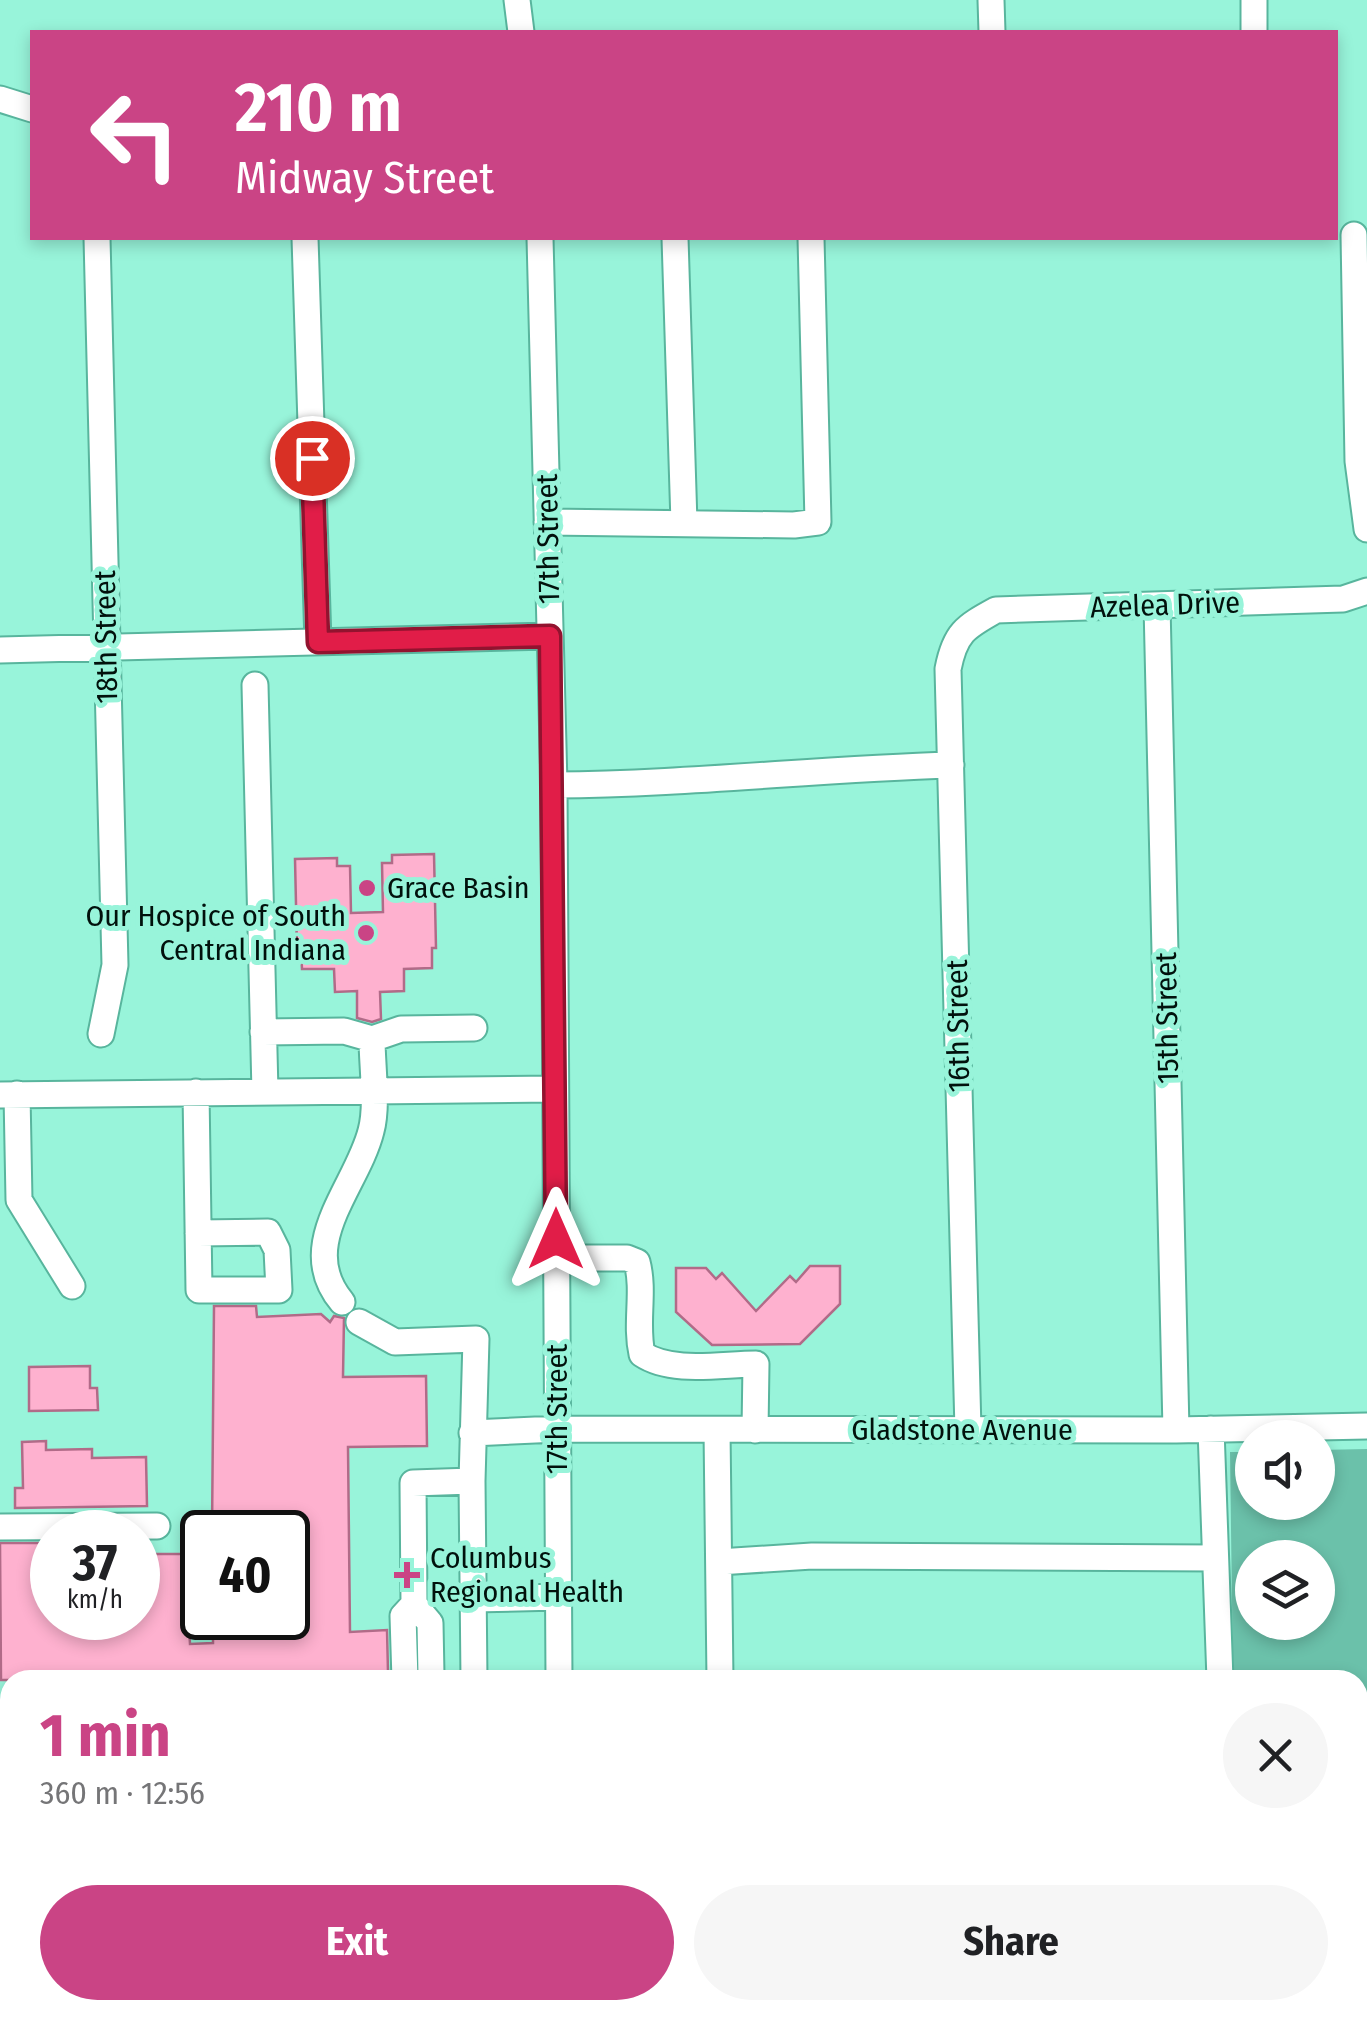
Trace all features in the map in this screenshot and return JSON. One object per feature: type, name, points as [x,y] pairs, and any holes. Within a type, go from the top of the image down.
[{"type":"street","points":[[516,0],[521,30]]},
{"type":"street","points":[[991,0],[992,30]]},
{"type":"street","points":[[1254,0],[1254,30]]},
{"type":"street","points":[[0,99],[30,108]]},
{"type":"street","points":[[1352,235],[1358,462],[1367,529]]},
{"type":"street","name":"18th Street","points":[[97,240],[114,965],[101,1034]]},
{"type":"street","points":[[305,240],[318,642]]},
{"type":"street","name":"17th Street","points":[[540,240],[554,785],[559,1670]]},
{"type":"street","points":[[676,240],[684,524]]},
{"type":"street","points":[[547,522],[818,522],[811,240]]},
{"type":"street","name":"Azelea Drive","points":[[966,626],[996,610],[1343,598],[1367,591]]},
{"type":"street","name":"15th Street","points":[[1157,605],[1176,1430]]},
{"type":"street","name":"16th Street","points":[[966,626],[953,644],[948,668],[968,1430]]},
{"type":"street","points":[[0,650],[550,636]]},
{"type":"street","points":[[255,685],[265,1092]]},
{"type":"street","points":[[554,785],[651,784],[844,768],[951,765]]},
{"type":"street","points":[[264,1032],[344,1031],[372,1039],[401,1029],[474,1028]]},
{"type":"street","points":[[372,1039],[372,1130],[330,1223],[324,1252],[330,1288],[351,1312],[395,1342],[476,1339],[472,1433],[474,1670]]},
{"type":"street","points":[[72,1286],[18,1200],[8,1094],[555,1088]]},
{"type":"street","points":[[196,1092],[198,1233]]},
{"type":"street","points":[[556,1258],[627,1258],[636,1262],[641,1278],[638,1338],[642,1354],[654,1362],[756,1364],[756,1430]]},
{"type":"street","name":"Gladstone Avenue","points":[[472,1433],[557,1429],[1176,1430],[1367,1426]]},
{"type":"street","points":[[1211,1428],[1220,1670]]},
{"type":"street","points":[[717,1430],[720,1670]]},
{"type":"street","points":[[430,1670],[430,1622],[414,1604],[413,1483],[472,1481]]},
{"type":"street","points":[[0,1527],[30,1527]]},
{"type":"street","points":[[720,1562],[812,1556],[1216,1558]]},
{"type":"street","points":[[473,1599],[559,1597]]},
{"type":"street","points":[[405,1670],[403,1616],[414,1604]]},
{"type":"shaded area","points":[[1367,1449],[1367,1670],[1233,1670],[1230,1452],[1235,1452],[1235,1520],[1335,1520],[1335,1450]]},
{"type":"building","name":"Our Hospice of South Central Indiana","points":[[434,854],[436,948],[432,948],[432,968],[404,969],[404,991],[380,992],[381,1019],[372,1022],[357,1018],[357,991],[335,992],[334,969],[302,969],[301,949],[297,949],[295,859],[337,858],[337,866],[350,866],[351,913],[383,912],[382,863],[392,863],[392,855]]},
{"type":"building","points":[[810,1266],[840,1266],[840,1304],[800,1344],[712,1345],[676,1312],[676,1268],[706,1268],[716,1279],[722,1273],[756,1311],[790,1276],[796,1282]]},
{"type":"building","points":[[214,1306],[256,1306],[257,1317],[321,1314],[330,1322],[334,1316],[344,1318],[343,1377],[426,1376],[427,1446],[348,1447],[350,1632],[387,1630],[388,1670],[1,1670],[0,1543],[30,1543],[30,1640],[160,1640],[160,1554],[180,1554],[180,1640],[190,1640],[190,1644],[310,1640],[310,1510],[212,1510]]},
{"type":"building","points":[[90,1366],[90,1388],[97,1388],[98,1410],[29,1411],[29,1367]]},
{"type":"building","points":[[46,1441],[46,1450],[92,1449],[92,1458],[146,1457],[147,1506],[15,1508],[15,1488],[23,1488],[22,1442]]},
{"type":"place","name":"Grace Basin","points":[[367,888]]},
{"type":"place","name":"Our Hospice of South Central Indiana","points":[[366,933]]},
{"type":"place","name":"Columbus Regional Health","points":[[407,1575]]},
{"type":"route","points":[[312,458],[318,642],[550,636],[556,1239]]}]
